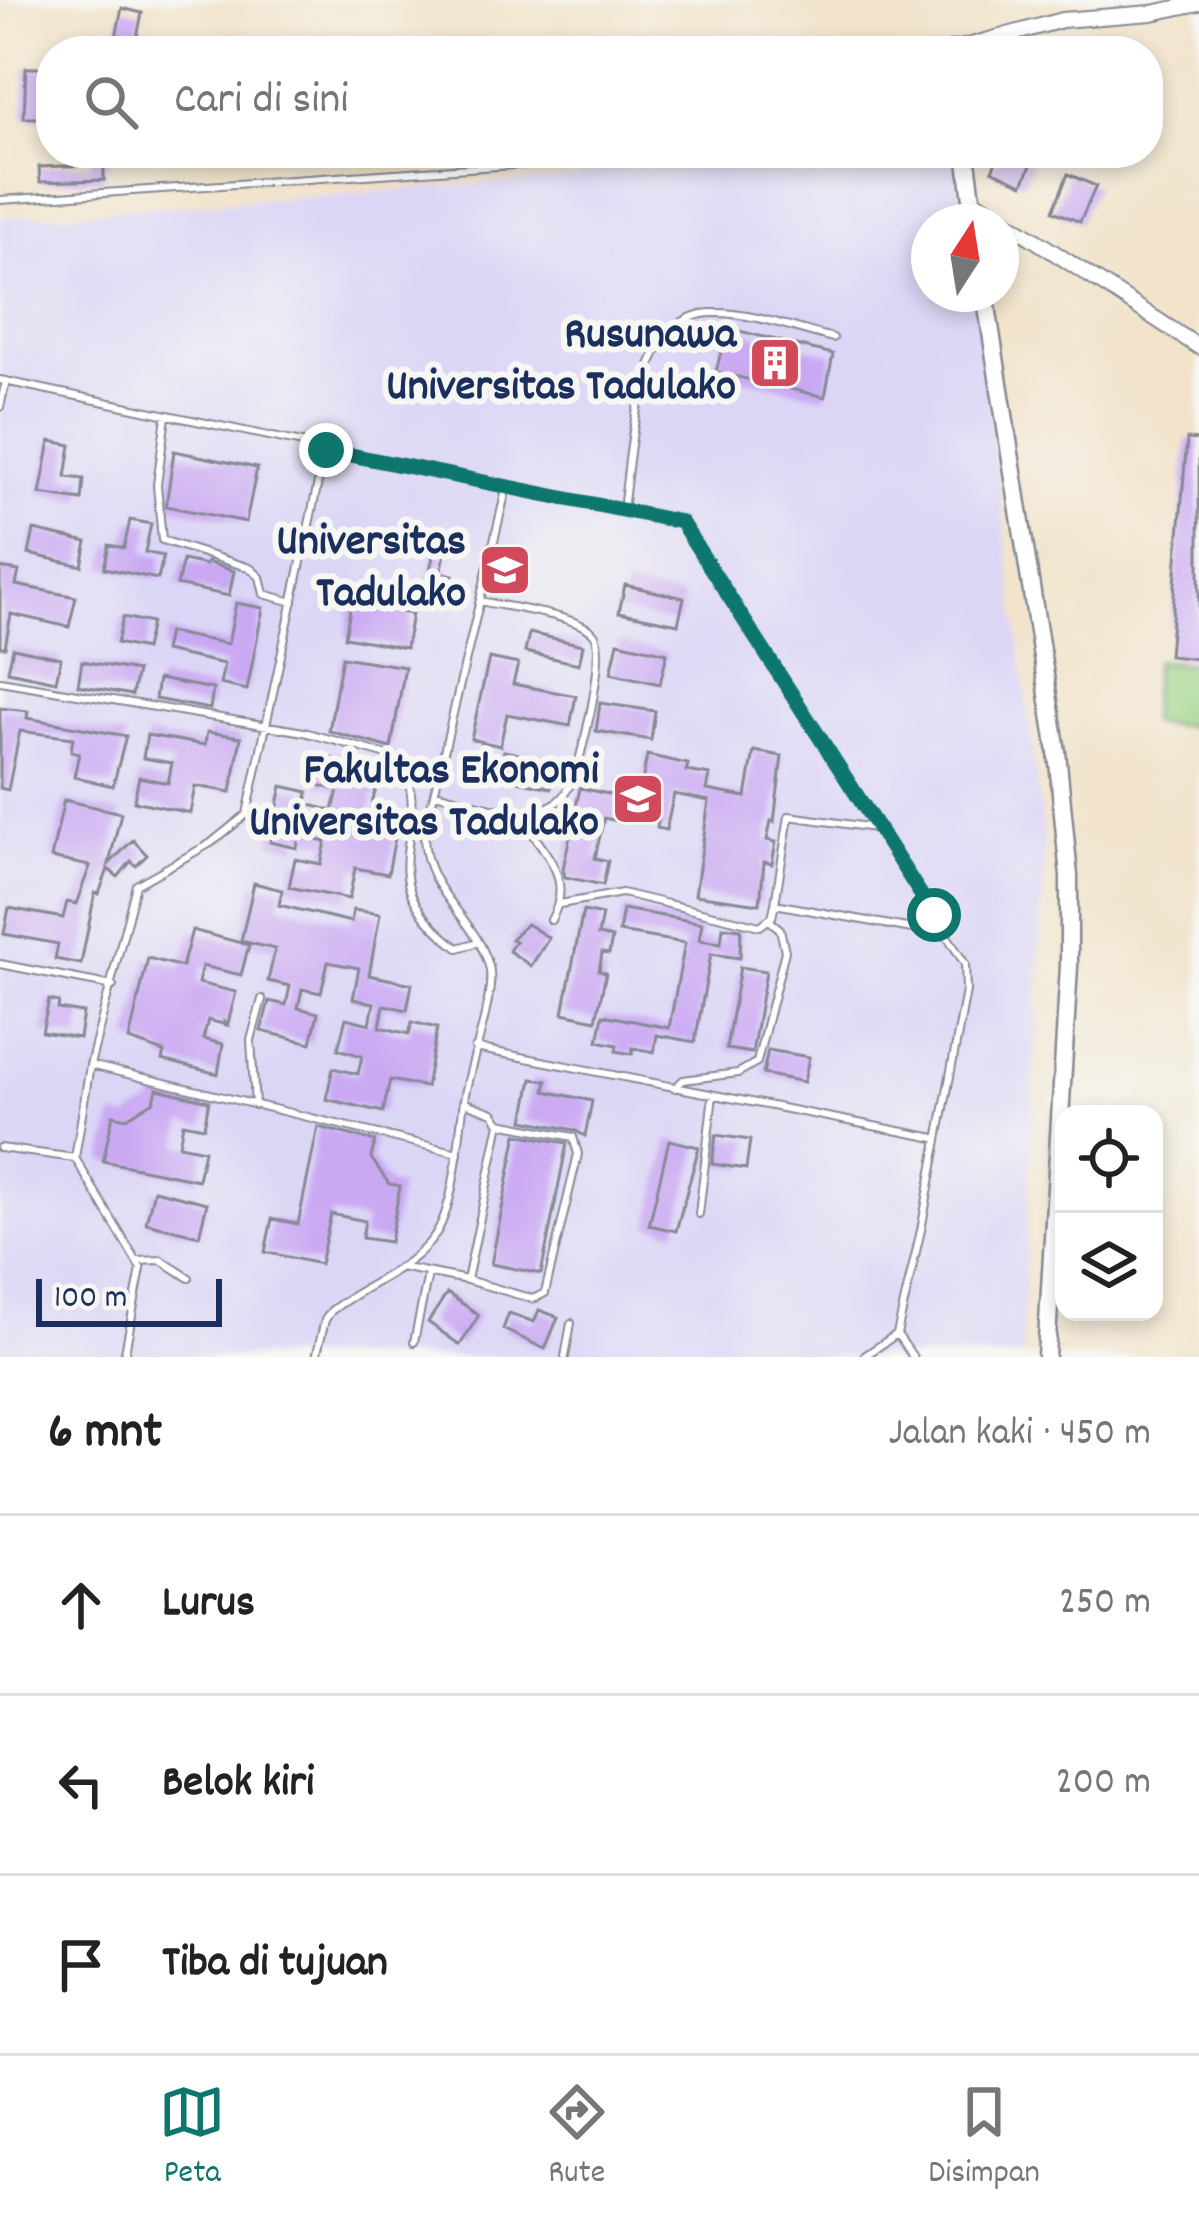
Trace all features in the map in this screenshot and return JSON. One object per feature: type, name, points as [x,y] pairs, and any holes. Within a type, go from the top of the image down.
[{"type":"street","points":[[1005,36],[1062,20],[1152,13],[1199,3]]},
{"type":"street","points":[[968,168],[973,204]]},
{"type":"street","points":[[972,199],[1199,347]]},
{"type":"street","points":[[988,312],[1058,752],[1069,876],[1069,966],[1046,1357]]},
{"type":"lane","points":[[0,200],[469,168]]},
{"type":"lane","points":[[623,509],[646,368],[668,333],[697,314],[719,312],[833,338]]},
{"type":"lane","points":[[0,406],[3,380],[681,522],[965,964],[966,992],[897,1334],[863,1357]]},
{"type":"lane","points":[[166,416],[158,485],[162,540],[250,568],[260,577],[264,594],[294,602]]},
{"type":"lane","points":[[124,1357],[138,1293],[138,1261],[75,1158],[90,1065],[136,885],[211,843],[247,814],[326,450]]},
{"type":"lane","points":[[316,1357],[331,1311],[400,1267],[435,1235],[458,1153],[463,1102],[489,992],[490,967],[429,871],[424,836],[507,485]]},
{"type":"lane","points":[[434,794],[520,812],[560,802],[573,781],[601,644],[588,628],[566,620],[480,602]]},
{"type":"lane","points":[[0,681],[304,732],[402,759],[410,803],[405,879],[417,911],[458,948],[477,943]]},
{"type":"lane","points":[[520,812],[557,869],[560,904],[550,920]]},
{"type":"lane","points":[[560,904],[622,893],[760,926],[770,921],[775,904],[789,816],[882,830]]},
{"type":"lane","points":[[775,904],[947,935]]},
{"type":"lane","points":[[675,1088],[683,1080],[738,1073],[757,1062],[785,951],[780,929],[770,921]]},
{"type":"lane","points":[[0,964],[113,986]]},
{"type":"lane","points":[[255,1105],[251,1040],[262,999]]},
{"type":"lane","points":[[475,1048],[935,1138]]},
{"type":"lane","points":[[90,1065],[458,1153]]},
{"type":"lane","points":[[700,1214],[713,1095]]},
{"type":"lane","points":[[463,1102],[493,1113],[500,1124],[466,1280]]},
{"type":"lane","points":[[400,1267],[533,1299],[545,1293],[578,1154],[573,1137],[500,1124]]},
{"type":"lane","points":[[0,1148],[75,1158]]},
{"type":"lane","points":[[138,1261],[161,1260],[190,1278]]},
{"type":"lane","points":[[414,1342],[428,1274]]},
{"type":"lane","points":[[565,1357],[571,1323]]},
{"type":"lane","points":[[897,1334],[913,1357]]},
{"type":"shaded area","name":"Universitas Tadulako","points":[[604,168],[959,168],[964,204],[911,204],[911,312],[977,312],[1045,847],[1021,1357],[0,1357],[0,218],[573,178]]},
{"type":"green space","points":[[1155,661],[1199,665],[1199,727],[1150,723]]},
{"type":"building","points":[[122,8],[142,13],[137,36],[116,36]]},
{"type":"building","points":[[26,68],[36,68],[36,118],[24,118]]},
{"type":"building","points":[[39,168],[104,168],[104,180],[40,182]]},
{"type":"building","points":[[993,168],[1030,168],[1023,184]]},
{"type":"building","points":[[1068,174],[1096,186],[1080,222],[1053,211]]},
{"type":"building","name":"Rusunawa Universitas Tadulako","points":[[727,328],[833,354],[825,397],[716,372]]},
{"type":"building","points":[[1187,439],[1199,440],[1199,659],[1169,656]]},
{"type":"building","points":[[50,441],[71,445],[66,477],[84,479],[82,500],[40,494]]},
{"type":"building","points":[[174,451],[257,468],[246,522],[166,506]]},
{"type":"building","points":[[130,520],[151,524],[145,552],[163,556],[158,579],[104,568],[109,545],[124,548]]},
{"type":"building","points":[[34,530],[87,542],[82,566],[29,554]]},
{"type":"building","points":[[438,533],[460,537],[458,548],[447,546],[441,572],[453,575],[450,589],[427,584]]},
{"type":"building","points":[[183,560],[234,571],[229,596],[177,585]]},
{"type":"building","points":[[0,568],[19,571],[16,585],[76,597],[69,627],[11,614],[5,647],[0,647]]},
{"type":"building","points":[[625,585],[684,598],[678,624],[619,612]]},
{"type":"building","points":[[236,603],[263,608],[247,690],[220,684],[224,664],[164,651],[168,632],[228,644]]},
{"type":"building","points":[[351,603],[412,614],[406,648],[345,637]]},
{"type":"building","points":[[123,617],[151,623],[145,649],[117,643]]},
{"type":"building","points":[[529,633],[583,645],[579,664],[525,652]]},
{"type":"building","points":[[618,642],[667,653],[660,684],[611,673]]},
{"type":"building","points":[[13,648],[61,658],[56,681],[8,671]]},
{"type":"building","points":[[342,657],[405,667],[391,748],[329,731]]},
{"type":"building","points":[[489,658],[518,664],[513,684],[576,696],[570,726],[507,714],[500,746],[471,739]]},
{"type":"building","points":[[82,661],[137,671],[132,695],[78,685]]},
{"type":"building","points":[[158,679],[213,689],[210,709],[155,699]]},
{"type":"building","points":[[600,703],[655,711],[651,740],[596,731]]},
{"type":"building","points":[[0,708],[28,711],[27,718],[126,736],[113,786],[74,777],[79,753],[71,751],[73,738],[20,731],[8,790],[0,788]]},
{"type":"building","points":[[207,732],[241,737],[231,792],[195,786],[190,813],[134,801],[139,777],[168,783],[172,763],[143,758],[147,735],[205,745]]},
{"type":"building","points":[[504,751],[557,763],[551,788],[499,777]]},
{"type":"building","points":[[754,751],[782,756],[774,822],[767,840],[776,842],[772,864],[764,862],[760,904],[695,895],[709,801],[674,794],[666,830],[657,828],[658,821],[649,819],[655,790],[641,788],[647,755],[688,764],[686,771],[710,775],[707,790],[746,797]]},
{"type":"building","points":[[325,757],[381,770],[370,811],[399,816],[388,874],[355,868],[349,899],[289,887],[295,859],[321,864],[326,842],[299,836],[297,848],[270,842],[282,786],[308,792],[306,804],[333,811],[338,790],[318,785]]},
{"type":"building","points":[[580,788],[622,797],[617,821],[604,818],[595,858],[608,861],[603,885],[565,877],[563,869]]},
{"type":"building","points":[[64,800],[121,813],[109,864],[133,840],[147,855],[136,866],[131,861],[118,877],[108,869],[99,894],[95,893],[81,964],[55,959],[58,944],[4,934],[9,908],[63,918],[67,902],[76,904],[90,866],[51,858]]},
{"type":"building","points":[[254,883],[282,890],[279,905],[351,922],[353,910],[380,914],[369,975],[412,984],[407,1010],[384,1005],[380,1027],[409,1034],[412,1022],[437,1028],[426,1087],[390,1080],[383,1112],[326,1099],[333,1068],[358,1074],[362,1056],[338,1049],[346,1018],[370,1024],[374,1003],[353,999],[359,968],[328,962],[321,993],[302,989],[298,1008],[318,1013],[311,1043],[261,1031],[269,1001],[286,1005],[290,986],[268,981],[275,949],[241,941]]},
{"type":"building","points":[[623,909],[702,923],[699,940],[721,943],[723,927],[741,929],[740,958],[711,954],[695,1042],[657,1035],[654,1052],[633,1048],[632,1054],[598,1041],[603,1015],[669,1028],[685,943],[619,932]]},
{"type":"building","points":[[583,911],[602,915],[598,935],[612,938],[609,954],[602,953],[599,971],[606,973],[596,1020],[563,1013]]},
{"type":"building","points":[[527,924],[549,938],[531,966],[509,951],[515,941],[511,939]]},
{"type":"building","points":[[192,930],[249,945],[241,975],[202,966],[198,983],[236,992],[227,1025],[208,1020],[203,1039],[223,1044],[218,1074],[162,1060],[164,1052],[129,1040],[148,958],[182,967]]},
{"type":"building","points":[[740,967],[766,971],[752,1053],[726,1049]]},
{"type":"building","points":[[49,1000],[59,1002],[58,1009],[83,1013],[79,1038],[42,1032]]},
{"type":"building","points":[[768,1050],[809,1057],[804,1082],[763,1074]]},
{"type":"building","points":[[532,1079],[547,1081],[545,1091],[592,1101],[585,1136],[524,1120]]},
{"type":"building","points":[[157,1089],[209,1101],[204,1127],[183,1123],[179,1145],[204,1150],[198,1180],[103,1161],[113,1115],[127,1118],[154,1101]]},
{"type":"building","points":[[318,1127],[375,1141],[371,1158],[389,1184],[400,1186],[390,1242],[362,1238],[365,1221],[331,1214],[320,1264],[265,1252],[272,1219],[298,1224]]},
{"type":"building","points":[[517,1134],[567,1143],[541,1274],[491,1264]]},
{"type":"building","points":[[716,1135],[750,1140],[746,1169],[712,1164]]},
{"type":"building","points":[[669,1140],[699,1147],[676,1231],[649,1225]]},
{"type":"building","points":[[154,1190],[207,1203],[199,1236],[146,1223]]},
{"type":"building","points":[[447,1293],[479,1315],[460,1345],[428,1322]]},
{"type":"building","points":[[539,1310],[558,1317],[545,1349],[503,1329],[509,1313],[534,1322]]},
{"type":"place","name":"Rusunawa Universitas Tadulako","points":[[775,363]]},
{"type":"place","name":"Universitas Tadulako","points":[[505,570]]},
{"type":"place","name":"Fakultas Ekonomi Universitas Tadulako","points":[[638,799]]},
{"type":"route","points":[[326,450],[681,522],[934,915]]}]
